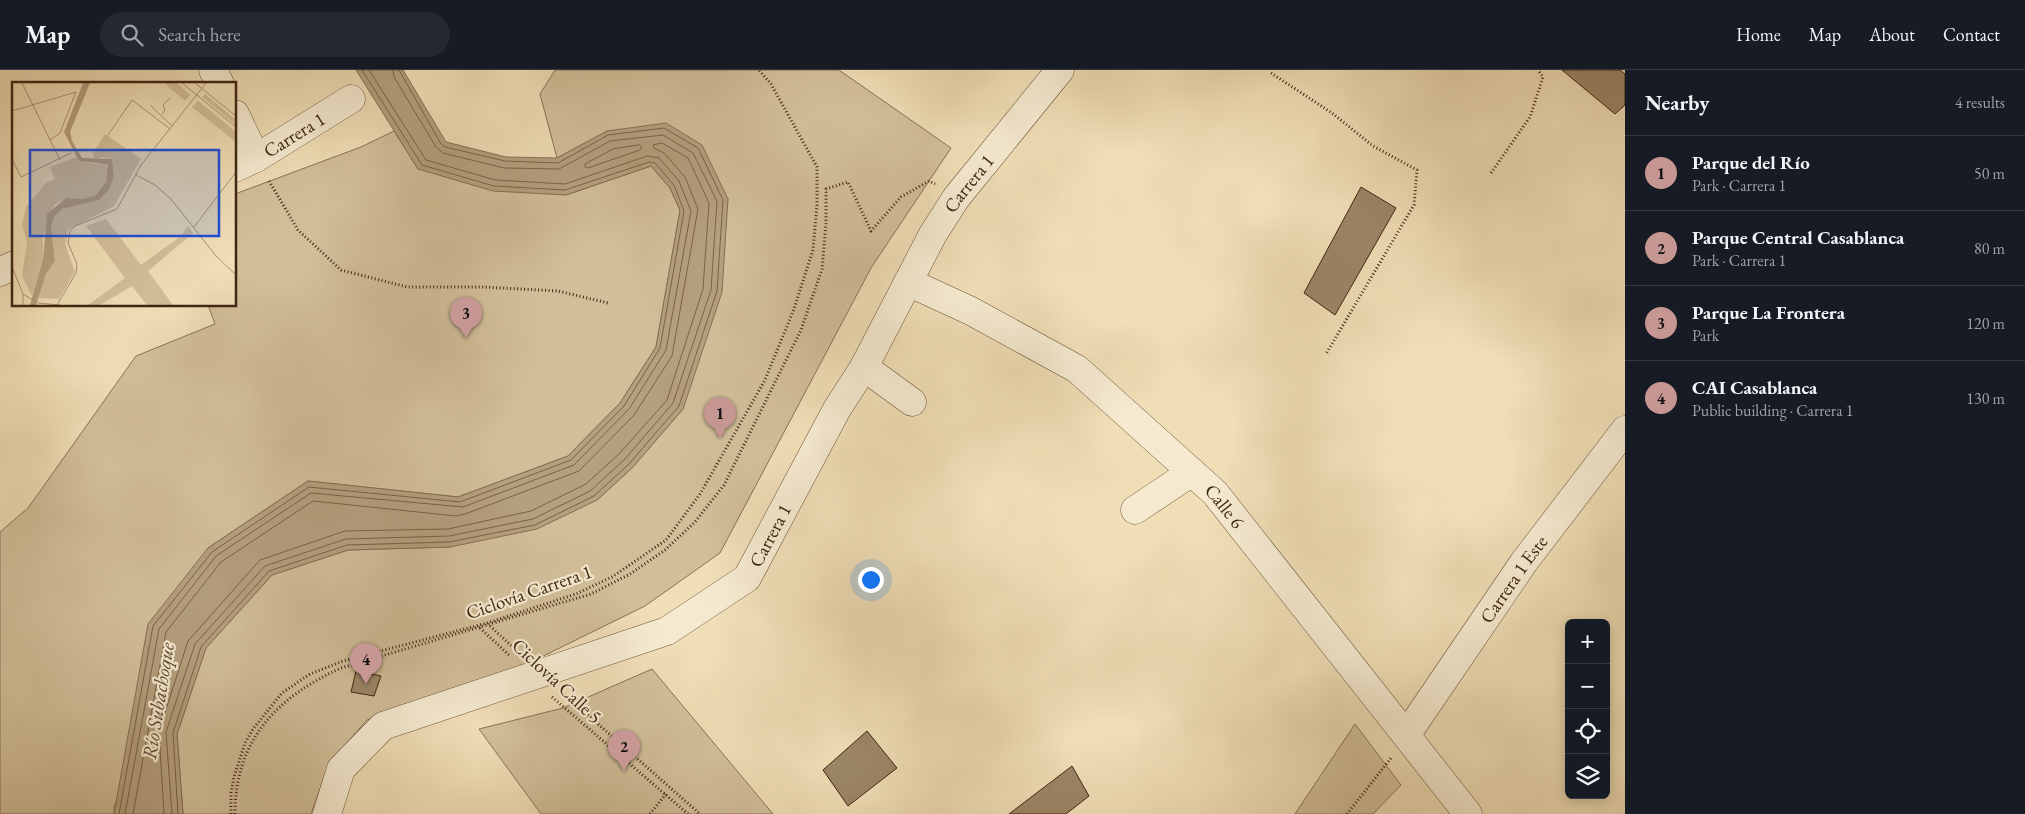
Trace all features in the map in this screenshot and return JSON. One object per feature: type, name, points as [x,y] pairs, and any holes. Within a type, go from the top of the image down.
[{"type":"street","points":[[214,70],[219,82]]},
{"type":"street","name":"Carrera 1","points":[[327,814],[341,769],[383,726],[535,673],[667,631],[747,578],[837,409],[864,367],[933,234],[956,198],[1060,70]]},
{"type":"street","name":"Carrera 1","points":[[246,163],[351,100]]},
{"type":"street","points":[[236,118],[246,163]]},
{"type":"street","points":[[0,272],[12,267]]},
{"type":"street","name":"Calle 6","points":[[908,282],[971,311],[1077,369],[1215,493],[1407,734],[1468,814]]},
{"type":"street","points":[[864,367],[912,402]]},
{"type":"street","name":"Carrera 1 Este","points":[[1407,734],[1524,562],[1625,430]]},
{"type":"street","points":[[1135,510],[1192,472]]},
{"type":"path","name":"Ciclovía Carrera 1","points":[[488,624],[576,594],[612,577],[666,540],[700,494],[721,460],[764,380],[794,309],[813,250],[818,206],[818,167],[770,84],[759,70]]},
{"type":"path","points":[[1491,173],[1530,117],[1543,76],[1538,70]]},
{"type":"path","points":[[1271,73],[1332,113],[1374,146],[1417,170],[1414,205],[1326,354]]},
{"type":"path","points":[[246,163],[298,230],[341,270],[407,287],[484,287],[558,292],[608,303]]},
{"type":"path","points":[[235,814],[235,793],[249,749],[264,723],[286,700],[311,682],[341,668],[591,594],[630,574],[671,545],[694,522],[724,485],[767,401],[804,321],[822,269],[826,224],[826,189],[848,182],[871,231],[901,197],[929,181],[956,198]]},
{"type":"path","points":[[488,624],[535,673],[700,814]]},
{"type":"path","name":"Ciclovía Carrera 1","points":[[231,814],[231,793],[245,743],[253,728],[282,693],[310,674],[343,661],[478,627]]},
{"type":"path","name":"Ciclovía Calle 5","points":[[478,627],[535,673],[563,708],[688,814]]},
{"type":"path","points":[[1347,814],[1387,765],[1407,734]]},
{"type":"path","points":[[650,814],[666,794]]},
{"type":"shaded area","points":[[555,70],[839,70],[951,148],[871,268],[720,553],[645,606],[525,665],[367,720],[329,763],[311,814],[183,814],[177,734],[206,648],[272,575],[348,550],[450,547],[597,500],[632,468],[683,409],[728,199],[607,131],[557,158],[540,94]]},
{"type":"shaded area","points":[[394,131],[418,169],[566,195],[651,166],[670,188],[680,210],[656,347],[620,403],[568,456],[458,497],[308,481],[208,548],[114,807],[114,814],[0,814],[0,532],[28,508],[136,356],[215,324],[208,306],[236,306],[236,194],[361,147]]},
{"type":"shaded area","points":[[652,669],[773,814],[541,814],[479,729],[563,708]]},
{"type":"shaded area","points":[[1355,724],[1401,785],[1373,814],[1295,814]]},
{"type":"water","name":"Río Subachoque","points":[[356,70],[403,70],[446,142],[506,157],[557,158],[607,131],[666,123],[702,145],[728,199],[722,292],[683,409],[632,468],[597,500],[537,529],[450,547],[348,550],[272,575],[206,648],[177,734],[183,814],[114,814],[148,624],[208,548],[308,481],[458,497],[568,456],[620,403],[656,347],[680,210],[670,188],[651,166],[566,195],[493,191],[418,169]]},
{"type":"building","points":[[1562,70],[1620,70],[1625,74],[1625,105],[1615,114]]},
{"type":"building","points":[[1361,187],[1396,208],[1335,315],[1304,293]]},
{"type":"building","points":[[356,671],[381,676],[374,696],[351,692]]},
{"type":"building","points":[[867,731],[897,768],[848,806],[823,770]]},
{"type":"building","points":[[1072,766],[1089,796],[1066,814],[1009,814]]},
{"type":"place","name":"Parque La Frontera","points":[[466,338]]},
{"type":"place","name":"Parque del Río","points":[[720,438]]},
{"type":"place","name":"CAI Casablanca","points":[[366,684]]},
{"type":"place","name":"Parque Central Casablanca","points":[[624,771]]}]
